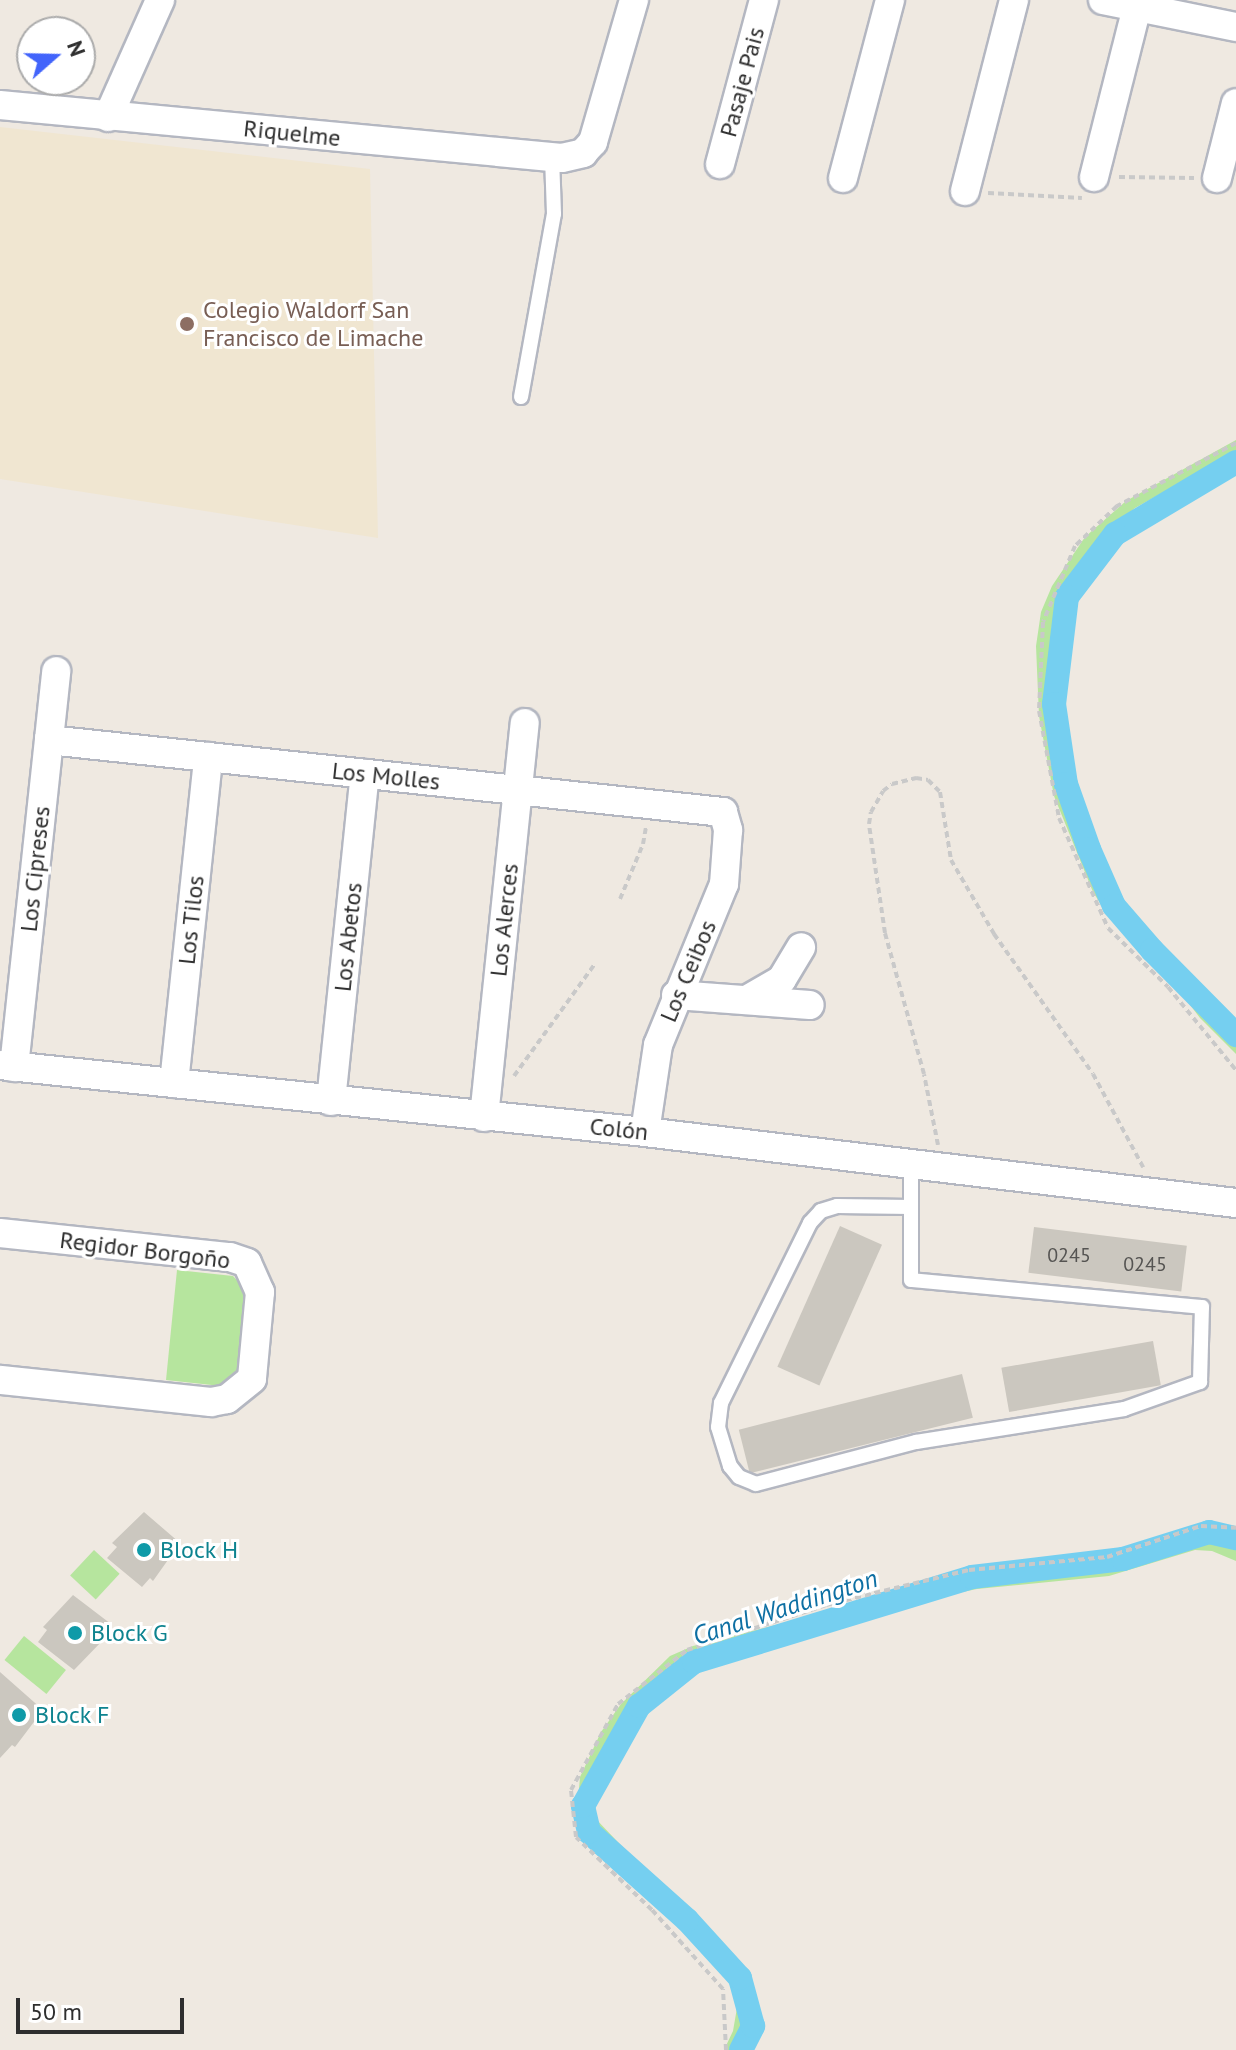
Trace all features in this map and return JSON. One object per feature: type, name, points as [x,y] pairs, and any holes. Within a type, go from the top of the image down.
[{"type":"street","points":[[108,117],[160,0]]},
{"type":"street","name":"Riquelme","points":[[0,105],[552,158],[583,153],[600,125],[634,0]]},
{"type":"street","name":"Pasaje Pais","points":[[720,164],[764,0]]},
{"type":"street","points":[[843,178],[890,0]]},
{"type":"street","points":[[965,191],[1014,0]]},
{"type":"street","points":[[1103,0],[1236,27]]},
{"type":"street","points":[[1094,177],[1137,7]]},
{"type":"street","points":[[1217,178],[1236,103]]},
{"type":"street","name":"Los Cipreses","points":[[7,1066],[56,671]]},
{"type":"street","name":"Los Alerces","points":[[484,1117],[525,723]]},
{"type":"street","name":"Los Molles","points":[[49,740],[723,812]]},
{"type":"street","name":"Los Tilos","points":[[174,1083],[208,757]]},
{"type":"street","name":"Los Abetos","points":[[331,1101],[365,774]]},
{"type":"street","name":"Los Ceibos","points":[[645,1132],[658,1045],[724,884],[728,844],[723,812]]},
{"type":"street","points":[[748,999],[782,979],[801,947]]},
{"type":"street","points":[[676,995],[810,1005]]},
{"type":"street","name":"Colón","points":[[7,1066],[645,1132],[1236,1203]]},
{"type":"street","name":"Regidor Borgoño","points":[[0,1233],[230,1257],[247,1263],[260,1292],[252,1379],[227,1399],[211,1402],[0,1380]]},
{"type":"lane","points":[[521,397],[554,214],[552,158]]},
{"type":"lane","points":[[911,1162],[911,1207],[911,1280],[1202,1307],[1200,1382],[1124,1409],[916,1442],[756,1484],[747,1482],[730,1466],[718,1427],[719,1411],[810,1223],[829,1207],[911,1207]]},
{"type":"path","points":[[1236,443],[1117,506],[1075,546],[1043,622],[1039,711],[1059,818],[1108,928],[1168,987],[1236,1070]]},
{"type":"path","points":[[941,1166],[929,1095],[885,933],[869,824],[871,812],[883,791],[903,779],[928,780],[940,792],[951,860],[994,934],[1093,1074],[1158,1194]]},
{"type":"path","points":[[620,899],[643,844],[649,804]]},
{"type":"path","points":[[511,1079],[594,965]]},
{"type":"path","points":[[726,2050],[723,1989],[652,1910],[576,1837],[571,1790],[618,1704],[687,1650],[826,1605],[969,1570],[1107,1557],[1201,1526],[1236,1528]]},
{"type":"shaded area","name":"Colegio Waldorf San Francisco de Limache","points":[[0,127],[370,169],[378,538],[0,479]]},
{"type":"green space","points":[[1236,440],[1236,452],[1135,508],[1105,533],[1077,565],[1052,625],[1050,656],[1058,738],[1067,786],[1089,860],[1104,889],[1132,924],[1236,1040],[1236,1054],[1107,914],[1093,892],[1054,796],[1039,716],[1036,646],[1041,612],[1052,586],[1085,537],[1126,501]]},
{"type":"green space","points":[[177,1270],[233,1276],[246,1290],[237,1375],[221,1386],[166,1380]]},
{"type":"green space","points":[[1201,1537],[1236,1547],[1236,1561],[1212,1551],[1195,1550],[1109,1576],[977,1589],[885,1608],[695,1657],[668,1673],[640,1700],[601,1757],[590,1780],[588,1800],[595,1818],[691,1919],[740,1979],[749,2019],[736,2050],[724,2050],[733,2031],[738,2002],[726,1975],[587,1824],[578,1801],[580,1777],[601,1732],[621,1704],[670,1656],[693,1646],[915,1590],[1129,1562]]},
{"type":"green space","points":[[94,1550],[120,1574],[96,1599],[70,1576]]},
{"type":"green space","points":[[24,1636],[66,1670],[46,1694],[4,1660]]},
{"type":"building","points":[[840,1226],[882,1245],[819,1385],[777,1367]]},
{"type":"building","points":[[1034,1227],[1187,1246],[1181,1291],[1028,1273]]},
{"type":"building","points":[[1153,1341],[1161,1385],[1009,1412],[1001,1368]]},
{"type":"building","points":[[962,1374],[973,1418],[750,1473],[739,1430]]},
{"type":"building","name":"Block H","points":[[144,1512],[180,1543],[153,1581],[150,1578],[142,1587],[107,1558],[117,1547],[112,1543]]},
{"type":"building","name":"Block G","points":[[73,1595],[111,1624],[102,1635],[105,1638],[74,1670],[38,1642],[47,1630],[43,1627]]},
{"type":"building","name":"Block F","points":[[0,1672],[43,1710],[15,1747],[12,1745],[0,1758]]},
{"type":"waterway","name":"Canal Waddington","points":[[1236,462],[1115,534],[1067,597],[1054,704],[1066,784],[1114,906],[1152,950],[1236,1035]]},
{"type":"waterway","name":"Canal Waddington","points":[[741,2050],[753,2026],[740,1978],[687,1920],[589,1832],[583,1806],[639,1706],[694,1662],[972,1577],[1123,1559],[1209,1532],[1236,1538]]},
{"type":"place","name":"Colegio Waldorf San Francisco de Limache","points":[[187,324]]},
{"type":"place","name":"Block H","points":[[144,1550]]},
{"type":"place","name":"Block G","points":[[75,1633]]},
{"type":"place","name":"Block F","points":[[19,1715]]}]
